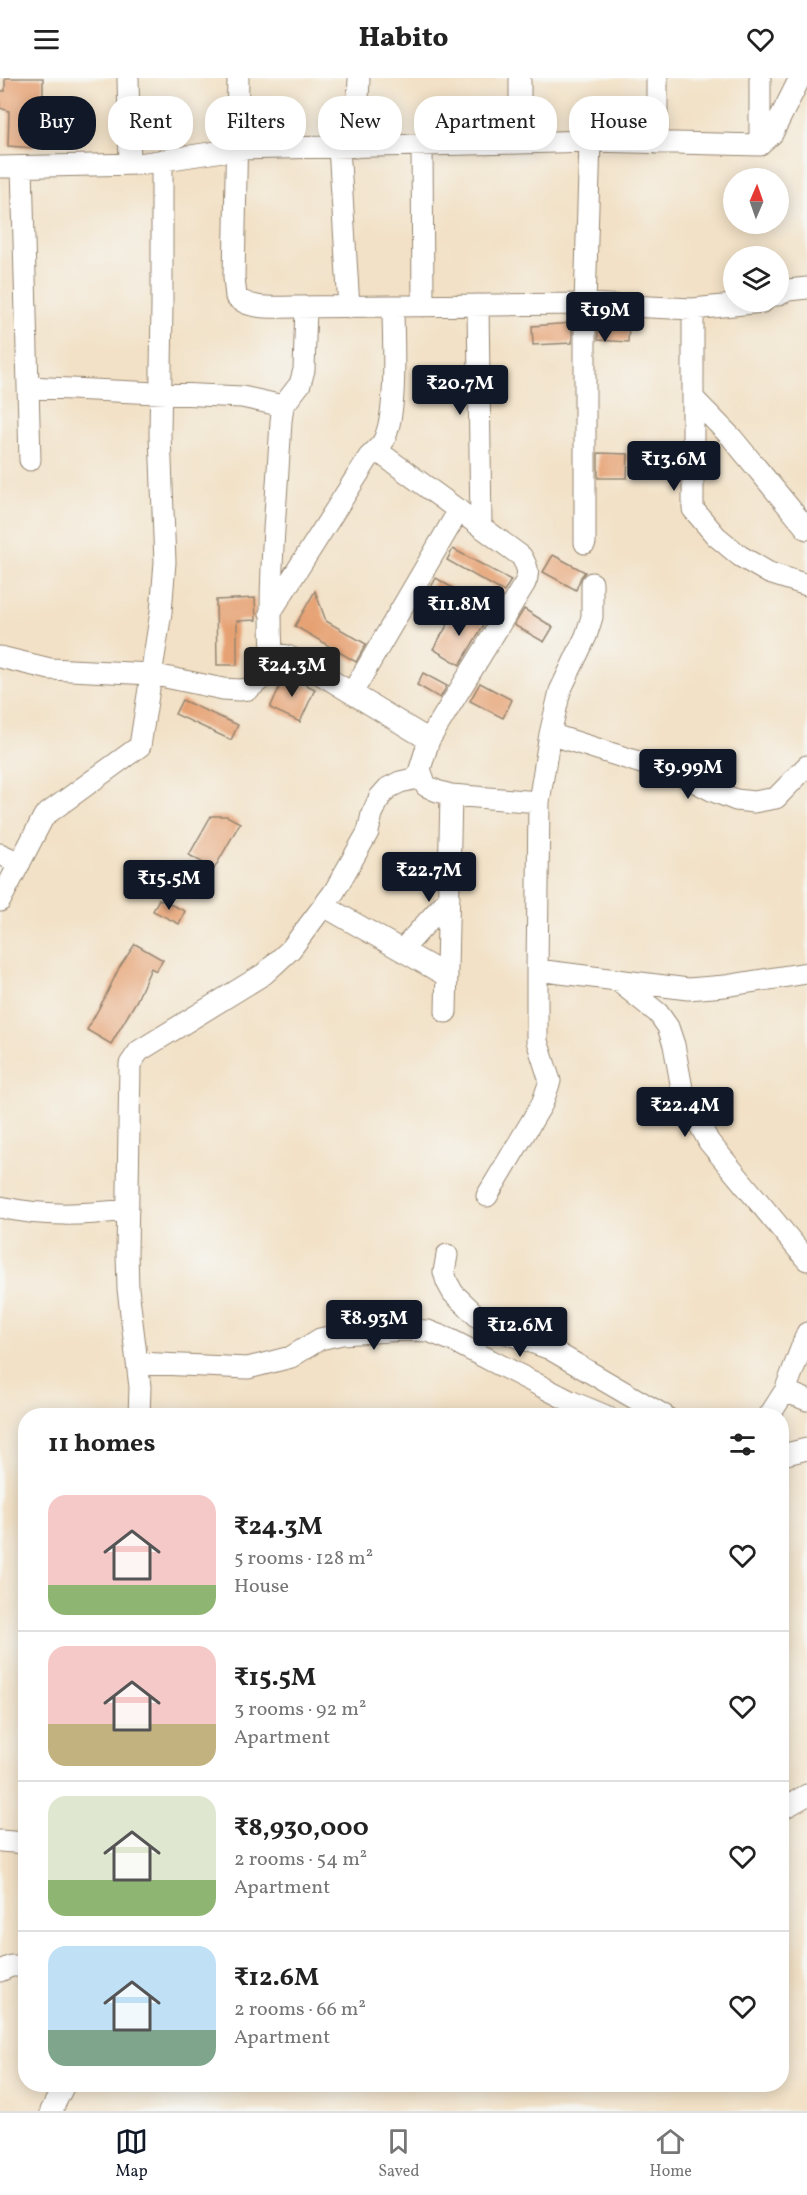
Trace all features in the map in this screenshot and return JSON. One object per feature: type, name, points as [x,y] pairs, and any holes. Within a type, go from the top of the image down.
[{"type":"street","points":[[128,78],[130,165]]},
{"type":"street","points":[[237,96],[238,78]]},
{"type":"street","points":[[356,96],[359,78]]},
{"type":"street","points":[[520,78],[520,96]]},
{"type":"street","points":[[657,78],[657,96]]},
{"type":"street","points":[[760,78],[760,145]]},
{"type":"street","points":[[669,143],[760,145],[772,134],[800,78]]},
{"type":"street","points":[[0,167],[130,165],[229,150]]},
{"type":"street","points":[[236,150],[234,277],[237,297],[243,303],[253,306],[306,307],[585,304],[693,309],[723,306]]},
{"type":"street","points":[[347,150],[349,307]]},
{"type":"street","points":[[422,150],[423,306]]},
{"type":"street","points":[[585,543],[585,304],[590,150]]},
{"type":"street","points":[[0,901],[44,816],[140,746],[161,612],[165,562],[160,435],[162,160]]},
{"type":"street","points":[[22,167],[30,460]]},
{"type":"street","points":[[789,290],[807,288]]},
{"type":"street","points":[[478,305],[481,526]]},
{"type":"street","points":[[270,613],[369,457],[383,442],[389,428],[392,408],[393,306]]},
{"type":"street","points":[[0,657],[50,669],[151,674],[224,689],[249,689],[261,679],[272,653],[270,613],[273,524],[283,406],[300,384],[304,370],[306,307]]},
{"type":"street","points":[[693,309],[693,509],[716,536],[740,556],[769,573],[807,585]]},
{"type":"street","points":[[28,387],[242,397],[283,406]]},
{"type":"street","points":[[693,398],[732,438],[807,529]]},
{"type":"street","points":[[376,450],[521,555],[529,574],[429,740],[420,769],[426,786],[451,795],[539,802]]},
{"type":"street","points":[[352,693],[459,510]]},
{"type":"street","points":[[487,1196],[542,1104],[550,1081],[537,1041],[539,802],[550,734],[560,691],[586,636],[592,617],[592,583]]},
{"type":"street","points":[[272,653],[299,661],[429,740]]},
{"type":"street","points":[[550,734],[654,767],[674,771],[736,800],[754,802],[776,798],[807,766]]},
{"type":"street","points":[[139,1408],[138,1363],[128,1289],[130,1064],[139,1052],[264,974],[291,949],[324,906],[368,832],[372,814],[380,797],[388,788],[400,782],[422,777]]},
{"type":"street","points":[[446,1012],[451,795]]},
{"type":"street","points":[[0,854],[20,863]]},
{"type":"street","points":[[402,950],[449,898]]},
{"type":"street","points":[[324,906],[447,976]]},
{"type":"street","points":[[537,970],[688,989],[724,986],[807,973]]},
{"type":"street","points":[[617,980],[658,1013],[668,1027],[674,1045],[683,1094],[709,1142],[807,1260]]},
{"type":"street","points":[[0,1207],[28,1213],[54,1215],[128,1210]]},
{"type":"street","points":[[447,1255],[444,1272],[447,1282],[453,1293],[478,1317],[501,1331],[550,1349],[651,1408]]},
{"type":"street","points":[[138,1363],[248,1368],[291,1357],[320,1339],[342,1334],[404,1330],[428,1332],[451,1340],[587,1408]]},
{"type":"street","points":[[774,1408],[785,1391],[807,1334]]},
{"type":"street","points":[[785,1391],[807,1400]]},
{"type":"street","points":[[789,1453],[807,1449]]},
{"type":"street","points":[[789,1805],[807,1795]]},
{"type":"street","points":[[0,1841],[18,1843]]},
{"type":"street","points":[[0,1971],[11,1966],[18,1966]]},
{"type":"street","points":[[51,2111],[60,2092]]},
{"type":"building","points":[[5,78],[43,78],[43,96],[18,96],[18,147],[8,146],[9,111],[0,108],[0,91],[5,91]]},
{"type":"building","points":[[572,323],[572,343],[533,345],[532,326]]},
{"type":"building","points":[[598,323],[629,324],[628,342],[598,340]]},
{"type":"building","points":[[598,453],[628,454],[627,478],[598,478]]},
{"type":"building","points":[[453,549],[511,580],[504,592],[447,560]]},
{"type":"building","points":[[553,555],[585,572],[576,590],[543,572]]},
{"type":"building","points":[[436,578],[464,595],[456,607],[429,591]]},
{"type":"building","points":[[315,591],[326,621],[366,644],[356,662],[295,626]]},
{"type":"building","points":[[255,598],[256,620],[237,621],[237,665],[217,665],[216,600]]},
{"type":"building","points":[[457,609],[484,624],[460,665],[433,649]]},
{"type":"building","points":[[524,609],[553,627],[544,642],[514,625]]},
{"type":"building","points":[[423,673],[447,686],[440,698],[417,685]]},
{"type":"building","points":[[285,675],[315,689],[300,722],[270,708]]},
{"type":"building","points":[[480,683],[512,700],[503,718],[470,701]]},
{"type":"building","points":[[182,700],[238,725],[231,740],[175,714]]},
{"type":"building","points":[[211,816],[227,816],[240,823],[214,869],[189,855]]},
{"type":"building","points":[[159,899],[185,911],[179,924],[153,911]]},
{"type":"building","points":[[135,944],[163,960],[156,971],[151,968],[137,1000],[111,1044],[87,1030],[119,968]]}]
